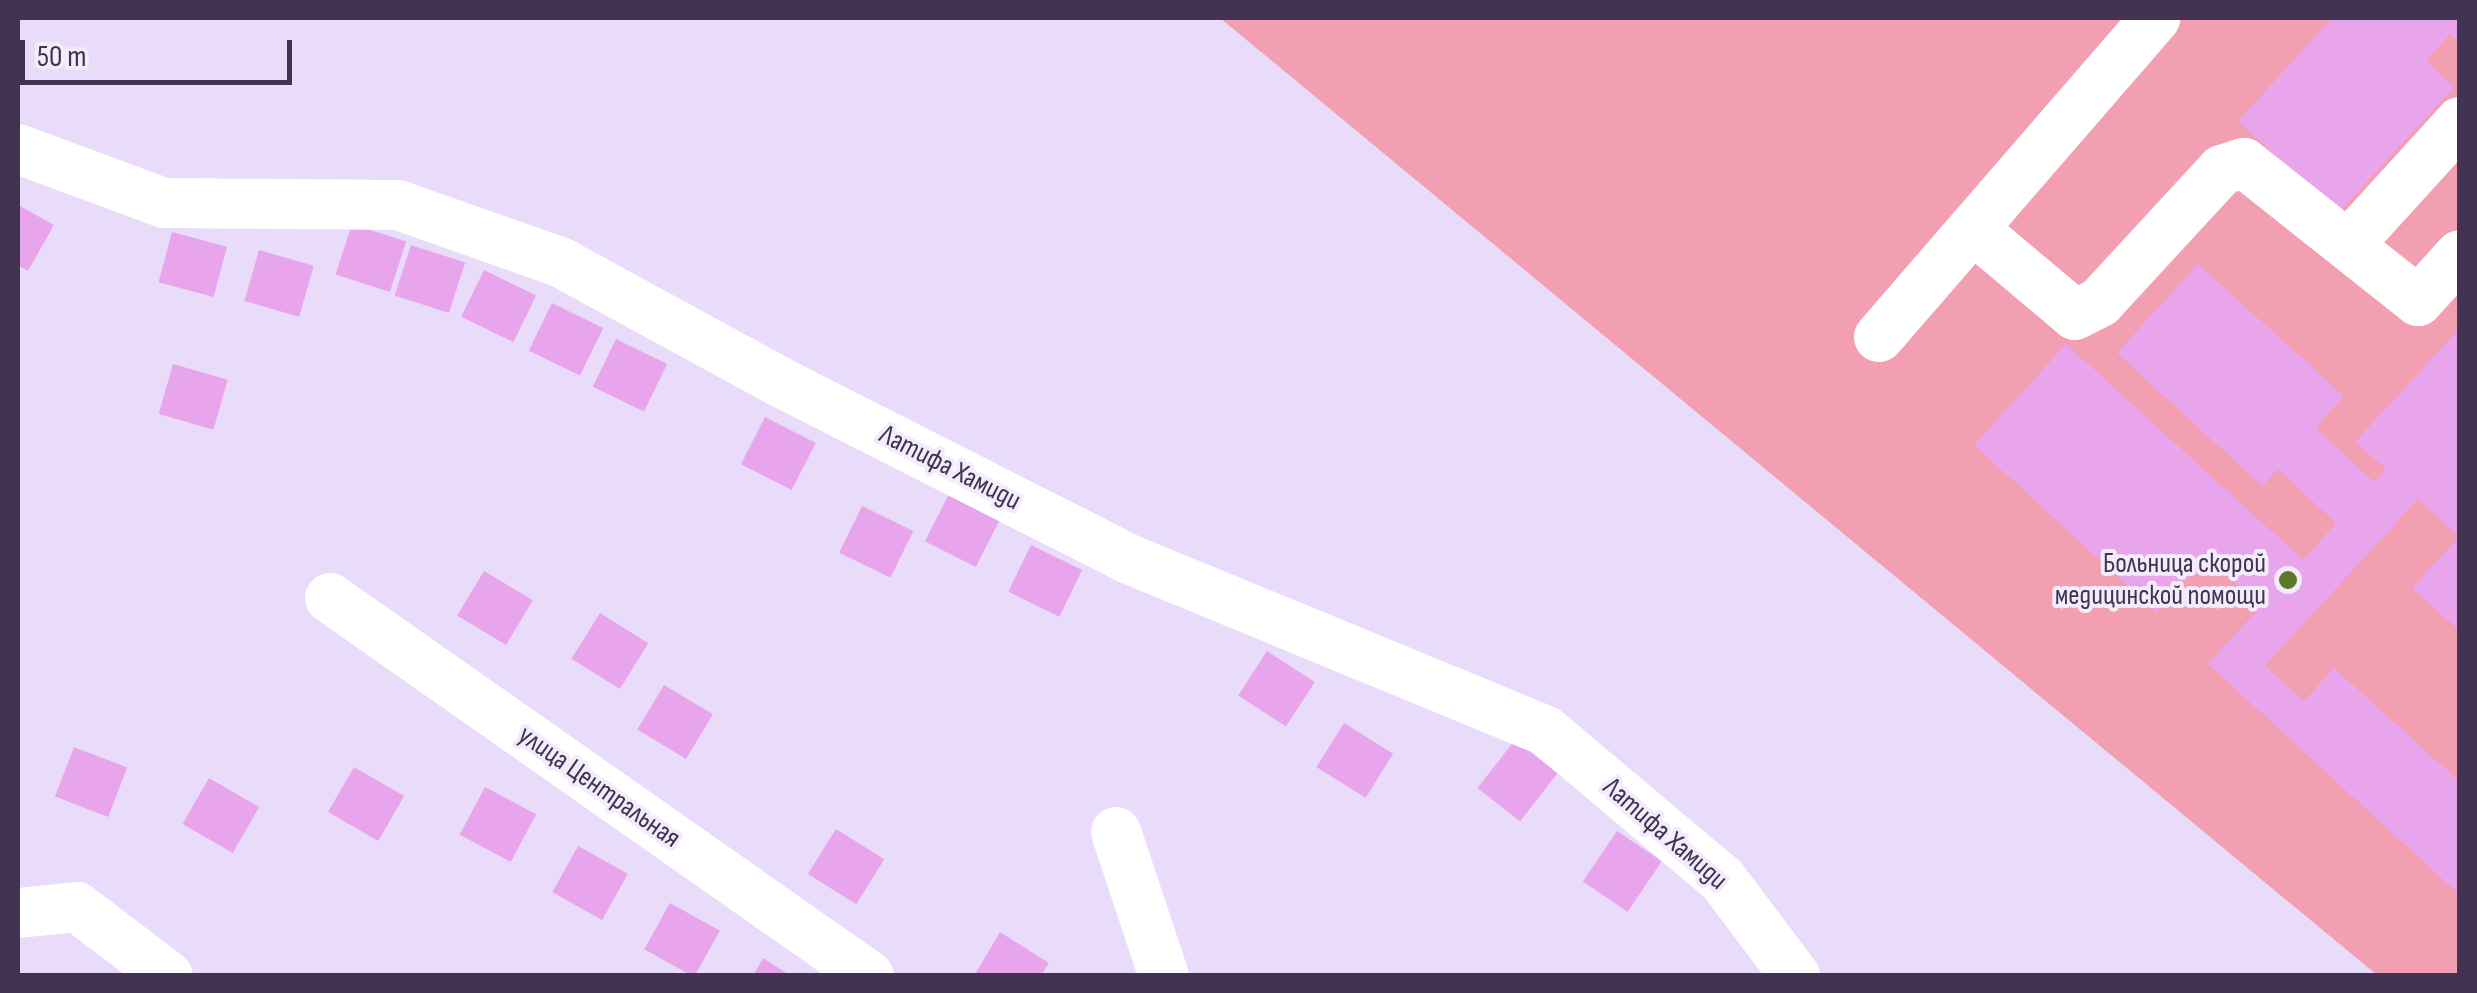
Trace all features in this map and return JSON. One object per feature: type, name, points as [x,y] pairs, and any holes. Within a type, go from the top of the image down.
[{"type":"street","points":[[1879,337],[2156,18]]},
{"type":"street","points":[[2349,244],[2460,122]]},
{"type":"street","name":"Латифа Хамиди","points":[[18,149],[164,203],[398,205],[560,262],[778,382],[1129,558],[1546,731],[1722,879],[1794,976]]},
{"type":"street","points":[[1973,229],[2074,315],[2092,310],[2234,165],[2255,166],[2418,301],[2460,255]]},
{"type":"street","name":"улица Центральная","points":[[330,598],[869,976]]},
{"type":"street","points":[[1116,832],[1164,976]]},
{"type":"street","points":[[18,913],[77,907],[168,976]]},
{"type":"shaded area","points":[[1220,18],[2459,18],[2459,975],[2377,975]]},
{"type":"building","points":[[2332,18],[2460,18],[2460,43],[2450,34],[2426,61],[2454,87],[2338,213],[2238,121]]},
{"type":"building","points":[[18,205],[54,225],[28,271],[18,265]]},
{"type":"building","points":[[352,224],[406,242],[390,292],[336,274]]},
{"type":"building","points":[[172,232],[227,247],[214,297],[159,282]]},
{"type":"building","points":[[411,245],[465,263],[449,313],[395,295]]},
{"type":"building","points":[[259,250],[314,266],[299,317],[244,301]]},
{"type":"building","name":"Больница скорой медицинской помощи","points":[[2198,264],[2344,396],[2316,428],[2374,482],[2386,469],[2355,442],[2460,328],[2460,631],[2412,588],[2459,537],[2418,499],[2265,666],[2304,701],[2334,668],[2460,782],[2460,895],[2208,664],[2261,606],[2207,557],[2157,612],[1974,445],[2066,344],[2303,560],[2336,523],[2278,469],[2262,486],[2117,353]]},
{"type":"building","points":[[484,270],[536,295],[513,342],[461,317]]},
{"type":"building","points":[[552,303],[603,328],[580,376],[529,351]]},
{"type":"building","points":[[616,339],[667,364],[644,412],[593,387]]},
{"type":"building","points":[[173,364],[228,380],[213,430],[159,414]]},
{"type":"building","points":[[765,417],[816,443],[792,490],[741,464]]},
{"type":"building","points":[[949,494],[1000,520],[976,567],[925,541]]},
{"type":"building","points":[[862,506],[913,531],[890,578],[839,553]]},
{"type":"building","points":[[1031,545],[1082,570],[1059,617],[1008,592]]},
{"type":"building","points":[[484,571],[533,600],[506,645],[457,616]]},
{"type":"building","points":[[600,613],[648,643],[620,689],[571,659]]},
{"type":"building","points":[[1267,651],[1315,682],[1286,726],[1238,695]]},
{"type":"building","points":[[664,685],[713,714],[686,759],[637,730]]},
{"type":"building","points":[[1344,723],[1393,754],[1366,798],[1316,767]]},
{"type":"building","points":[[1515,740],[1558,773],[1520,821],[1477,788]]},
{"type":"building","points":[[74,747],[127,767],[108,817],[55,796]]},
{"type":"building","points":[[354,767],[404,796],[378,841],[328,812]]},
{"type":"building","points":[[209,778],[259,807],[233,853],[182,824]]},
{"type":"building","points":[[485,787],[536,814],[511,862],[460,835]]},
{"type":"building","points":[[836,829],[884,859],[856,904],[808,874]]},
{"type":"building","points":[[1617,831],[1662,861],[1628,912],[1583,882]]},
{"type":"building","points":[[578,846],[628,874],[602,920],[552,892]]},
{"type":"building","points":[[670,903],[720,931],[695,976],[644,949]]},
{"type":"building","points":[[1000,932],[1049,963],[1041,976],[974,976]]},
{"type":"building","points":[[763,958],[791,976],[753,976]]},
{"type":"place","name":"Больница скорой медицинской помощи","points":[[2288,580]]}]
